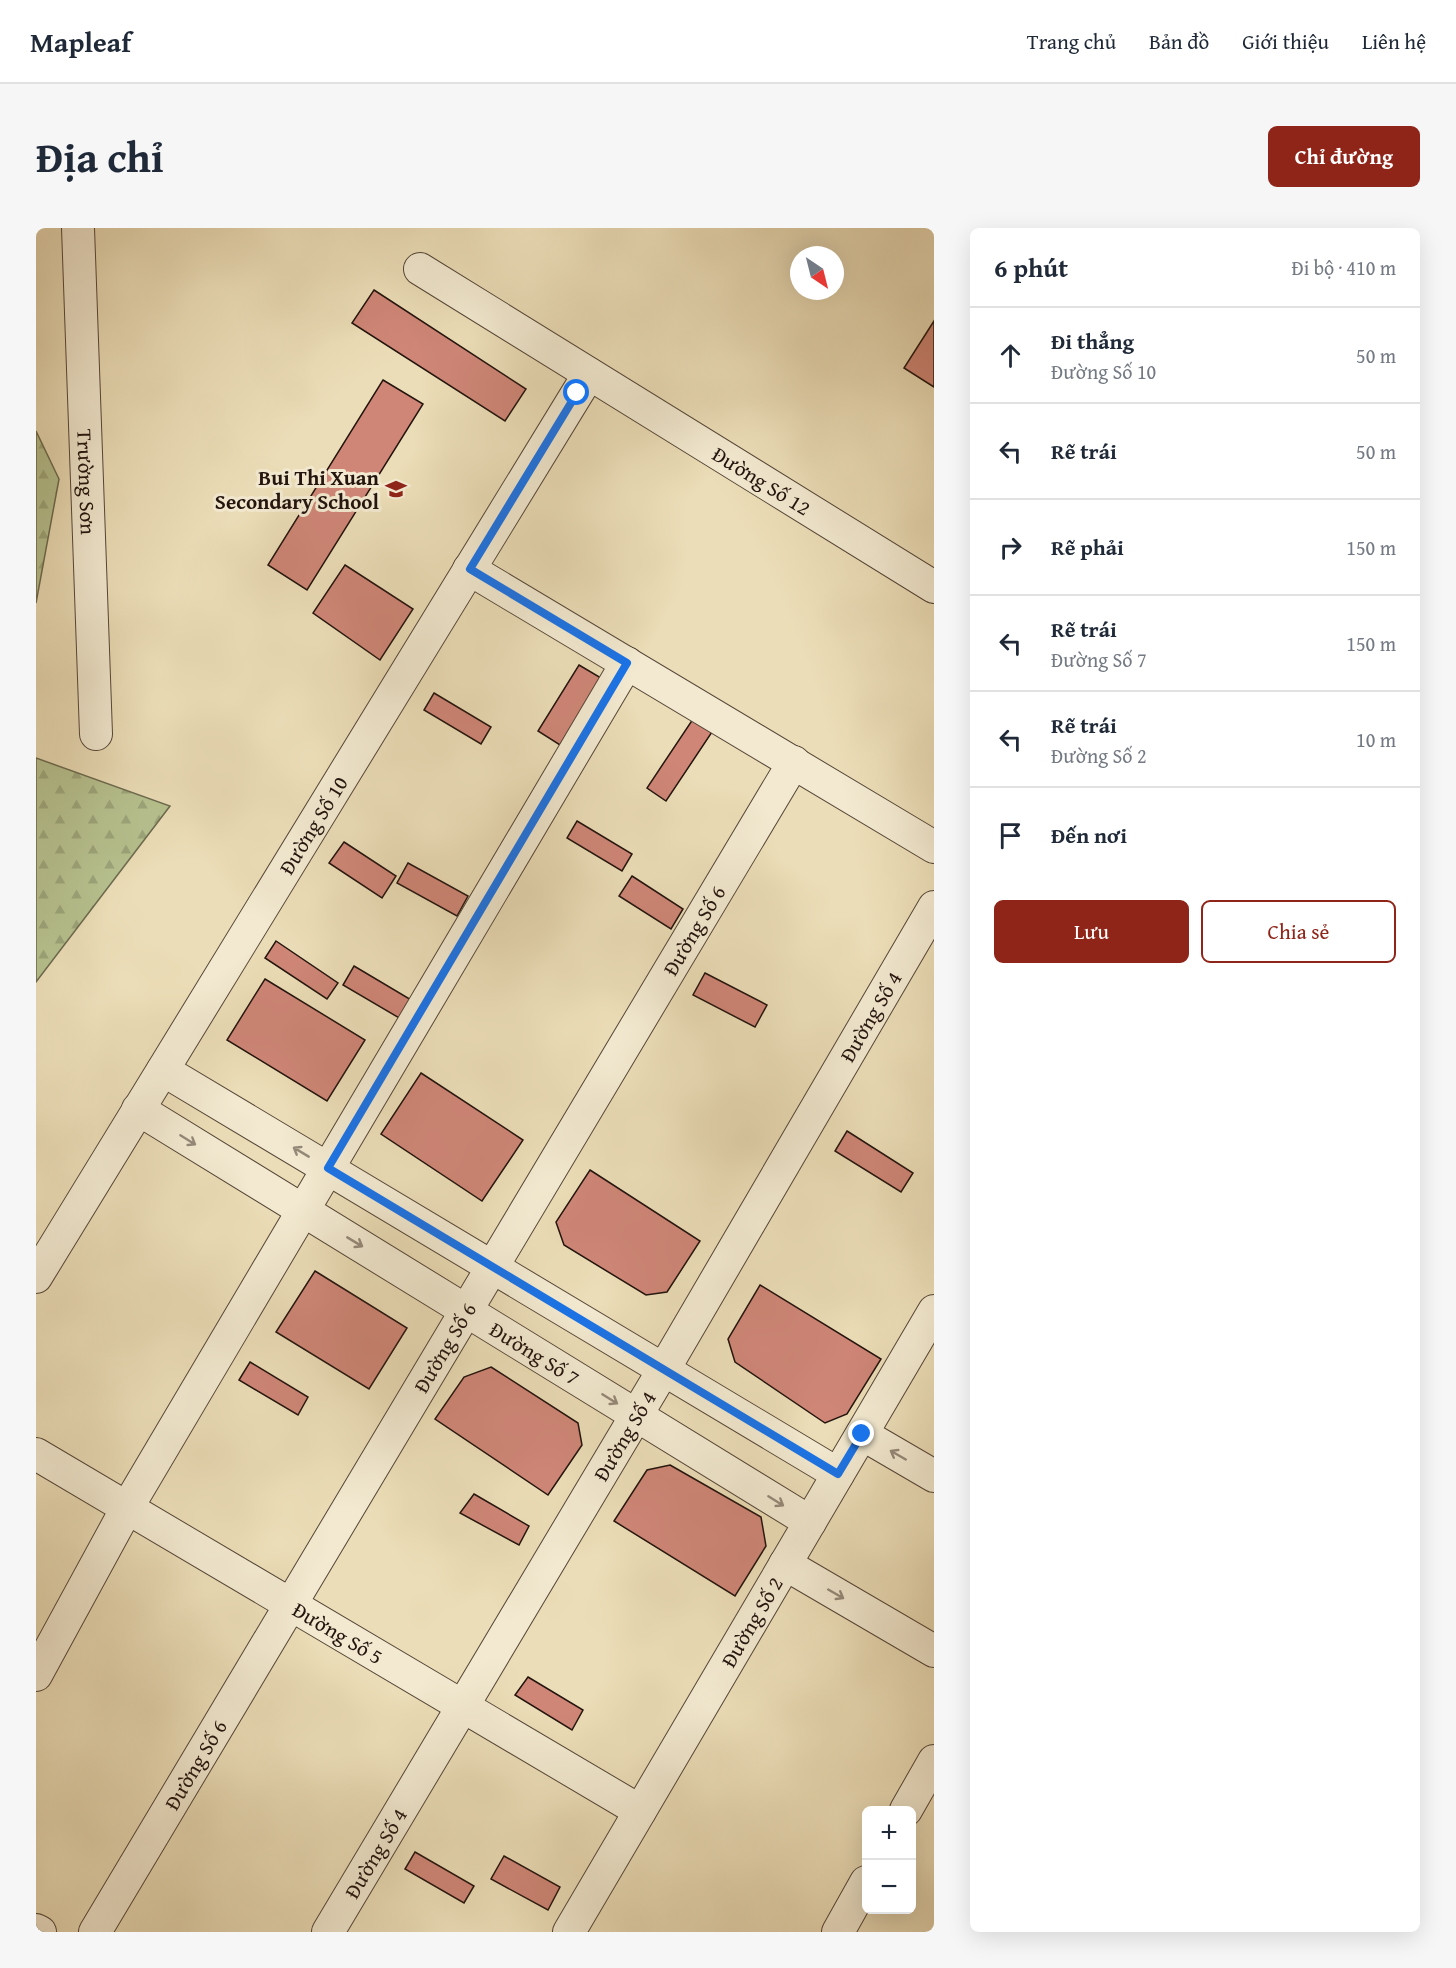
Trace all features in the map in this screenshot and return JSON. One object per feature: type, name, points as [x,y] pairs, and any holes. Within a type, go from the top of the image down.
[{"type":"street","name":"Trường Sơn","points":[[78,228],[96,734]]},
{"type":"street","name":"Đường Số 12","points":[[420,269],[934,587]]},
{"type":"street","name":"Đường Số 10","points":[[36,1277],[589,374]]},
{"type":"street","points":[[470,569],[934,847]]},
{"type":"street","points":[[36,1674],[127,1508],[627,663]]},
{"type":"street","name":"Đường Số 6","points":[[94,1932],[794,762]]},
{"type":"street","name":"Đường Số 4","points":[[328,1932],[637,1415],[934,907]]},
{"type":"street","points":[[163,1070],[838,1474]]},
{"type":"street","name":"Đường Số 7","points":[[138,1109],[810,1522]]},
{"type":"street","name":"Đường Số 2","points":[[569,1932],[934,1311]]},
{"type":"street","points":[[862,1434],[934,1476]]},
{"type":"street","name":"Đường Số 5","points":[[36,1454],[640,1812]]},
{"type":"street","points":[[785,1564],[934,1651]]},
{"type":"street","points":[[908,1806],[934,1761]]},
{"type":"street","points":[[838,1932],[862,1891]]},
{"type":"street","points":[[36,1930],[40,1932]]},
{"type":"green space","points":[[36,431],[59,479],[36,603]]},
{"type":"green space","points":[[36,758],[170,806],[36,982]]},
{"type":"building","points":[[374,290],[526,389],[505,421],[352,323]]},
{"type":"building","points":[[934,321],[934,387],[904,368]]},
{"type":"building","points":[[383,380],[423,404],[307,590],[268,565]]},
{"type":"building","points":[[345,565],[413,609],[380,660],[313,613]]},
{"type":"building","points":[[579,665],[601,678],[560,745],[538,731]]},
{"type":"building","points":[[434,693],[491,727],[481,744],[424,710]]},
{"type":"building","points":[[693,719],[712,732],[666,801],[647,788]]},
{"type":"building","points":[[577,821],[632,854],[622,871],[567,838]]},
{"type":"building","points":[[344,842],[396,876],[382,898],[329,863]]},
{"type":"building","points":[[408,863],[468,896],[457,916],[397,883]]},
{"type":"building","points":[[632,876],[683,909],[671,929],[619,896]]},
{"type":"building","points":[[276,941],[338,983],[327,999],[265,958]]},
{"type":"building","points":[[354,966],[413,1001],[401,1019],[343,985]]},
{"type":"building","points":[[705,973],[767,1005],[755,1027],[693,995]]},
{"type":"building","points":[[265,979],[365,1040],[327,1101],[227,1040]]},
{"type":"building","points":[[421,1073],[523,1140],[482,1201],[381,1134]]},
{"type":"building","points":[[847,1131],[913,1173],[901,1192],[835,1151]]},
{"type":"building","points":[[590,1170],[700,1241],[667,1292],[646,1295],[564,1245],[556,1222]]},
{"type":"building","points":[[315,1271],[407,1328],[369,1389],[276,1332]]},
{"type":"building","points":[[760,1285],[881,1359],[847,1414],[825,1423],[735,1362],[728,1339]]},
{"type":"building","points":[[250,1362],[308,1397],[298,1415],[239,1380]]},
{"type":"building","points":[[491,1367],[578,1423],[582,1445],[548,1495],[435,1419],[464,1377]]},
{"type":"building","points":[[670,1465],[761,1517],[766,1546],[735,1596],[614,1521],[647,1470]]},
{"type":"building","points":[[474,1494],[529,1526],[519,1545],[460,1513]]},
{"type":"building","points":[[528,1677],[583,1710],[572,1730],[515,1695]]},
{"type":"building","points":[[415,1852],[474,1886],[464,1903],[405,1869]]},
{"type":"building","points":[[504,1856],[560,1887],[548,1910],[491,1879]]},
{"type":"place","name":"Bui Thi Xuan Secondary School","points":[[396,489]]},
{"type":"route","points":[[577,393],[470,569],[627,663],[328,1168],[838,1474],[862,1434]]}]
